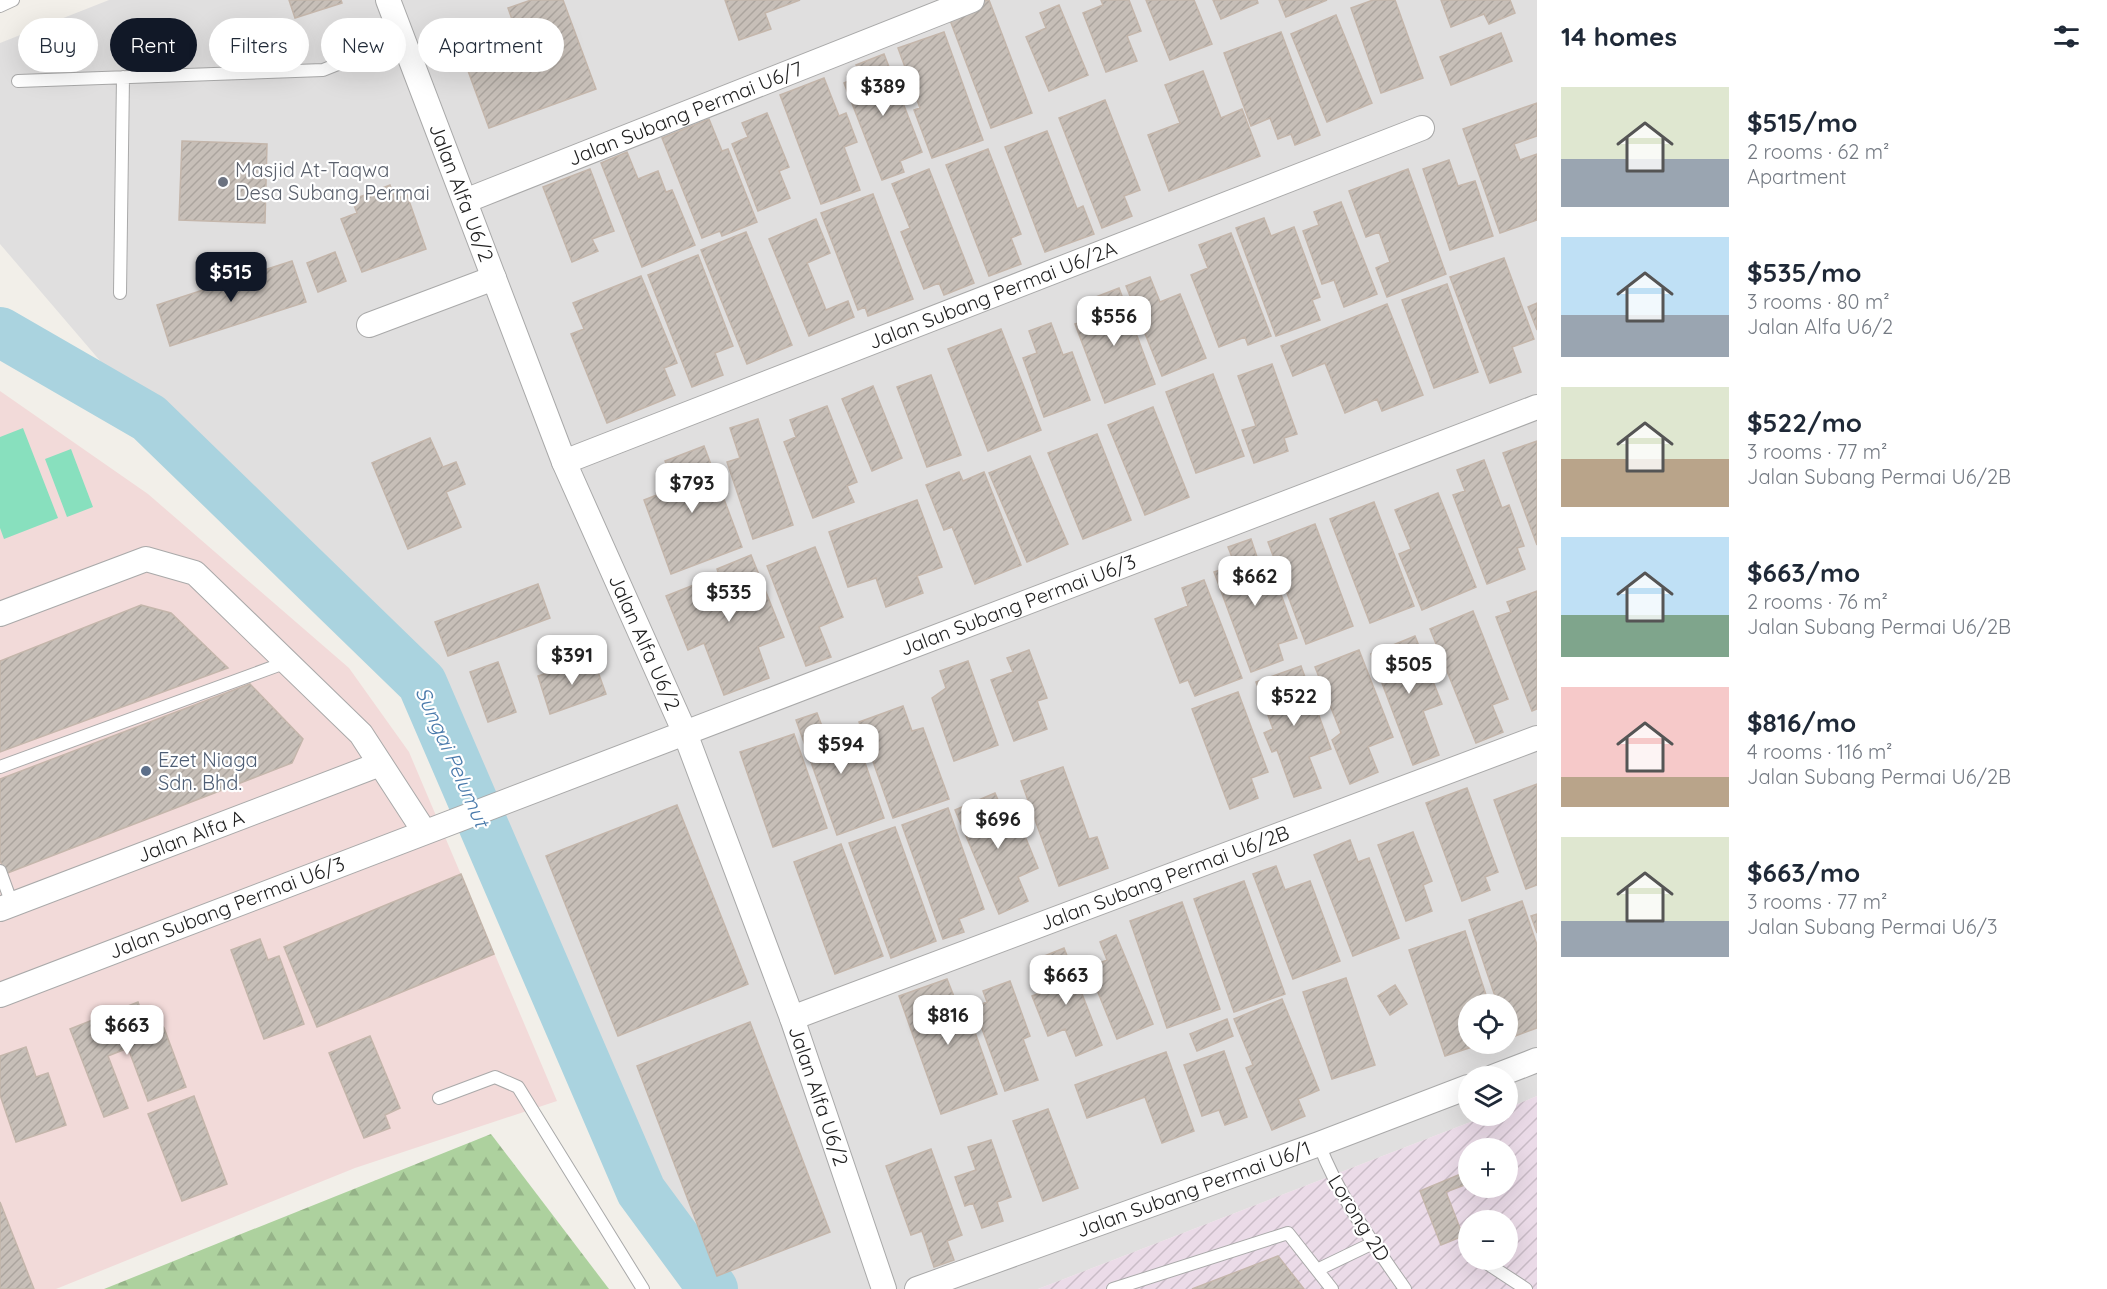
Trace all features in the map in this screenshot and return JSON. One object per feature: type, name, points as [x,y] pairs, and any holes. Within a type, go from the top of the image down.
[{"type":"street","name":"Jalan Alfa U6/2","points":[[388,0],[395,18]]},
{"type":"street","name":"Jalan Subang Permai U6/7","points":[[465,201],[972,0]]},
{"type":"street","name":"Jalan Alfa U6/2","points":[[406,46],[564,462],[685,734],[792,1018],[884,1289]]},
{"type":"street","name":"Jalan Subang Permai U6/2A","points":[[564,462],[1422,129]]},
{"type":"street","points":[[369,326],[494,278]]},
{"type":"street","name":"Jalan Subang Permai U6/3","points":[[0,995],[454,819],[685,734],[1537,407]]},
{"type":"street","points":[[0,614],[146,559],[195,573],[361,734],[424,831]]},
{"type":"street","name":"Jalan Subang Permai U6/2B","points":[[792,1018],[1537,738]]},
{"type":"street","name":"Jalan Alfa A","points":[[6,906],[380,764]]},
{"type":"street","points":[[1518,1067],[1537,1060]]},
{"type":"street","name":"Jalan Subang Permai U6/1","points":[[917,1289],[1319,1144],[1458,1091]]},
{"type":"lane","points":[[0,6],[13,0]]},
{"type":"lane","points":[[18,81],[321,70]]},
{"type":"lane","points":[[120,293],[123,77]]},
{"type":"lane","points":[[0,767],[287,662]]},
{"type":"lane","points":[[0,871],[6,906]]},
{"type":"lane","points":[[439,1098],[495,1077],[518,1086],[643,1289]]},
{"type":"lane","name":"Lorong 2D","points":[[1319,1144],[1331,1174],[1373,1243],[1405,1289]]},
{"type":"lane","points":[[1113,1289],[1288,1233],[1332,1289]]},
{"type":"lane","points":[[1317,1270],[1373,1243]]},
{"type":"lane","points":[[1497,1270],[1526,1289]]},
{"type":"shaded area","points":[[109,0],[1537,0],[1537,1096],[1518,1104],[1518,1066],[1458,1066],[1458,1126],[1460,1126],[1038,1289],[716,1289],[598,1090],[446,740],[281,546],[149,418],[0,244],[0,43],[18,36],[18,72],[98,72],[98,18],[63,18]]},
{"type":"shaded area","points":[[0,391],[148,494],[349,668],[409,752],[557,1101],[355,1168],[56,1289],[0,1289]]},
{"type":"shaded area","points":[[1537,1096],[1537,1289],[1038,1289],[1460,1126],[1518,1126],[1518,1104]]},
{"type":"green space","points":[[23,428],[58,518],[4,539],[0,528],[0,437]]},
{"type":"green space","points":[[71,449],[93,507],[67,517],[45,459]]},
{"type":"green space","points":[[491,1134],[609,1289],[104,1289]]},
{"type":"building","points":[[289,0],[341,0],[342,3],[295,18]]},
{"type":"building","points":[[531,0],[563,0],[596,89],[489,128],[468,72],[564,72],[564,18],[512,18],[508,8]]},
{"type":"building","points":[[725,0],[800,0],[765,13],[771,29],[739,40]]},
{"type":"building","points":[[989,0],[1032,113],[991,128],[948,15]]},
{"type":"building","points":[[1101,0],[1129,0],[1141,31],[1127,36],[1137,61],[1106,72],[1083,13],[1103,5]]},
{"type":"building","points":[[1146,0],[1194,0],[1212,44],[1170,60]]},
{"type":"building","points":[[1213,0],[1257,0],[1258,3],[1221,19]]},
{"type":"building","points":[[1279,0],[1327,0],[1286,17]]},
{"type":"building","points":[[1373,0],[1395,0],[1423,78],[1381,93],[1351,8]]},
{"type":"building","points":[[1441,0],[1510,0],[1515,13],[1489,24],[1484,14],[1451,27]]},
{"type":"building","points":[[1059,5],[1088,75],[1049,91],[1026,37],[1046,28],[1040,13]]},
{"type":"building","points":[[1336,15],[1372,103],[1327,122],[1291,34]]},
{"type":"building","points":[[944,32],[983,140],[932,158],[914,110],[920,108],[898,48]]},
{"type":"building","points":[[1281,32],[1320,135],[1295,145],[1291,134],[1278,139],[1270,118],[1251,126],[1224,53]]},
{"type":"building","points":[[1501,33],[1512,61],[1451,85],[1440,57]]},
{"type":"building","points":[[884,54],[922,152],[900,161],[904,172],[882,180],[844,83],[861,76],[856,65]]},
{"type":"building","points":[[1203,71],[1221,118],[1242,109],[1260,156],[1169,191],[1148,135],[1180,123],[1165,85]]},
{"type":"building","points":[[824,78],[839,116],[846,113],[857,142],[844,147],[860,190],[821,204],[780,95]]},
{"type":"building","points":[[1105,100],[1140,190],[1124,196],[1132,216],[1102,228],[1059,118]]},
{"type":"building","points":[[1537,103],[1537,136],[1514,144],[1520,160],[1537,154],[1537,220],[1500,233],[1463,129]]},
{"type":"building","points":[[767,113],[789,167],[779,171],[790,198],[758,211],[732,144],[748,137],[742,123]]},
{"type":"building","points":[[709,119],[722,151],[728,149],[757,222],[722,236],[720,231],[702,238],[662,138]]},
{"type":"building","points":[[1047,131],[1077,209],[1083,206],[1094,234],[1045,252],[1005,147]]},
{"type":"building","name":"Masjid At-Taqwa Desa Subang Permai","points":[[182,141],[267,144],[265,223],[179,220]]},
{"type":"building","points":[[988,149],[1021,234],[1011,238],[1021,264],[989,276],[946,165]]},
{"type":"building","points":[[627,152],[638,179],[658,171],[666,192],[672,190],[695,245],[642,267],[601,163]]},
{"type":"building","points":[[1449,160],[1458,186],[1475,181],[1493,236],[1450,250],[1423,169]]},
{"type":"building","points":[[590,169],[614,231],[592,239],[598,251],[572,262],[543,187]]},
{"type":"building","points":[[929,169],[974,283],[944,295],[939,283],[924,289],[901,232],[910,228],[892,184]]},
{"type":"building","points":[[1408,169],[1446,274],[1387,297],[1376,268],[1390,262],[1379,232],[1366,237],[1349,191]]},
{"type":"building","points":[[390,185],[395,199],[407,195],[426,249],[362,272],[341,219],[357,213],[352,200]]},
{"type":"building","points":[[873,194],[913,299],[868,316],[865,307],[858,310],[821,213]]},
{"type":"building","points":[[1341,202],[1377,294],[1344,307],[1334,280],[1322,284],[1303,231],[1319,225],[1314,212]]},
{"type":"building","points":[[1264,218],[1271,236],[1294,227],[1320,297],[1312,300],[1320,320],[1276,336],[1236,228]]},
{"type":"building","points":[[816,219],[830,253],[807,263],[826,310],[848,301],[854,317],[809,336],[769,239]]},
{"type":"building","points":[[746,232],[792,345],[747,364],[701,250]]},
{"type":"building","points":[[1231,233],[1271,336],[1248,345],[1245,337],[1219,347],[1191,275],[1208,268],[1199,245]]},
{"type":"building","points":[[335,252],[346,281],[318,292],[307,263]]},
{"type":"building","points":[[698,255],[733,346],[715,353],[723,375],[692,387],[648,275]]},
{"type":"building","points":[[1504,258],[1534,339],[1512,347],[1521,372],[1490,383],[1450,277]]},
{"type":"building","points":[[292,261],[306,302],[170,346],[157,305]]},
{"type":"building","points":[[641,276],[677,363],[664,368],[675,395],[607,423],[571,334],[584,329],[573,303]]},
{"type":"building","points":[[1150,277],[1160,302],[1180,294],[1206,358],[1162,376],[1126,286]]},
{"type":"building","points":[[1447,284],[1478,372],[1434,388],[1402,300]]},
{"type":"building","points":[[1119,288],[1155,384],[1105,403],[1075,324],[1090,319],[1083,302]]},
{"type":"building","points":[[1537,303],[1537,330],[1528,307]]},
{"type":"building","points":[[1387,304],[1423,395],[1382,411],[1377,399],[1345,413],[1325,363],[1293,376],[1281,346]]},
{"type":"building","points":[[1051,323],[1063,355],[1072,352],[1090,400],[1044,417],[1023,358],[1037,353],[1029,331]]},
{"type":"building","points":[[1001,329],[1041,430],[988,451],[948,349]]},
{"type":"building","points":[[1272,364],[1297,434],[1284,438],[1288,451],[1254,463],[1242,430],[1256,426],[1238,376]]},
{"type":"building","points":[[1213,374],[1244,456],[1196,473],[1166,392]]},
{"type":"building","points":[[931,375],[961,455],[927,467],[897,387]]},
{"type":"building","points":[[873,386],[902,458],[872,471],[842,399]]},
{"type":"building","points":[[827,406],[857,482],[847,486],[854,502],[813,518],[784,442],[796,437],[790,420]]},
{"type":"building","points":[[1153,407],[1189,497],[1145,515],[1108,425]]},
{"type":"building","points":[[758,419],[793,525],[753,539],[727,462],[740,458],[730,428]]},
{"type":"building","points":[[1097,434],[1131,520],[1083,539],[1048,453]]},
{"type":"building","points":[[430,438],[443,467],[456,462],[465,484],[446,492],[461,527],[408,549],[372,463]]},
{"type":"building","points":[[1537,441],[1537,545],[1503,453]]},
{"type":"building","points":[[704,446],[742,547],[671,574],[644,500],[675,488],[665,461]]},
{"type":"building","points":[[1030,456],[1068,544],[1027,562],[989,473]]},
{"type":"building","points":[[1484,460],[1502,508],[1509,505],[1524,546],[1517,548],[1525,569],[1487,584],[1453,495],[1465,491],[1457,470]]},
{"type":"building","points":[[959,472],[963,481],[984,472],[1021,565],[975,584],[952,527],[944,530],[926,485]]},
{"type":"building","points":[[1438,493],[1476,587],[1422,610],[1399,554],[1411,549],[1395,510]]},
{"type":"building","points":[[917,500],[942,567],[917,576],[923,593],[886,607],[876,578],[848,587],[829,532]]},
{"type":"building","points":[[1374,502],[1414,606],[1370,623],[1330,519]]},
{"type":"building","points":[[1315,524],[1353,626],[1306,644],[1268,542]]},
{"type":"building","points":[[1251,539],[1260,566],[1269,562],[1297,638],[1278,644],[1283,660],[1251,672],[1214,572],[1235,565],[1228,547]]},
{"type":"building","points":[[815,547],[843,617],[819,627],[831,657],[806,666],[767,566]]},
{"type":"building","points":[[751,555],[784,637],[758,647],[769,678],[724,695],[704,643],[688,650],[666,596],[719,575],[717,569]]},
{"type":"building","points":[[1204,580],[1242,678],[1195,696],[1188,680],[1180,683],[1155,619],[1188,606],[1182,588]]},
{"type":"building","points":[[538,584],[550,618],[448,656],[435,622]]},
{"type":"building","points":[[1537,591],[1537,709],[1532,711],[1496,617],[1511,612],[1507,602]]},
{"type":"building","points":[[141,605],[171,613],[228,668],[0,752],[0,661]]},
{"type":"building","points":[[1473,611],[1508,699],[1492,705],[1503,732],[1476,743],[1430,629]]},
{"type":"building","points":[[1415,636],[1442,704],[1423,711],[1439,755],[1413,765],[1371,654]]},
{"type":"building","points":[[1029,650],[1047,698],[1037,701],[1047,729],[1014,741],[991,680],[1013,672],[1007,658]]},
{"type":"building","points":[[1359,650],[1393,737],[1368,747],[1378,772],[1350,784],[1332,740],[1341,733],[1315,667]]},
{"type":"building","points":[[593,658],[606,694],[550,714],[538,676]]},
{"type":"building","points":[[968,661],[998,745],[954,761],[932,698],[946,688],[940,671]]},
{"type":"building","points":[[498,662],[516,712],[488,722],[470,672]]},
{"type":"building","points":[[1301,666],[1331,749],[1309,757],[1321,788],[1294,797],[1277,750],[1272,752],[1264,733],[1273,729],[1256,682]]},
{"type":"building","name":"Ezet Niaga Sdn. Bhd.","points":[[250,684],[303,739],[292,763],[5,874],[0,860],[0,779]]},
{"type":"building","points":[[1238,692],[1268,772],[1251,778],[1258,798],[1230,809],[1192,709]]},
{"type":"building","points":[[903,706],[912,731],[923,728],[949,799],[893,818],[859,722]]},
{"type":"building","points":[[817,713],[825,734],[852,725],[884,818],[837,835],[796,720]]},
{"type":"building","points":[[794,734],[827,828],[773,847],[740,752]]},
{"type":"building","points":[[1063,767],[1089,839],[1097,837],[1108,868],[1059,886],[1021,781]]},
{"type":"building","points":[[1537,784],[1537,885],[1526,889],[1494,800]]},
{"type":"building","points":[[1467,788],[1498,872],[1485,877],[1490,890],[1462,901],[1426,803]]},
{"type":"building","points":[[995,793],[1008,823],[1018,819],[1038,868],[1018,877],[1028,901],[999,914],[955,810]]},
{"type":"building","points":[[677,805],[748,984],[618,1036],[546,856]]},
{"type":"building","points":[[948,808],[984,909],[959,919],[964,932],[943,939],[902,825]]},
{"type":"building","points":[[895,827],[936,941],[891,958],[849,843]]},
{"type":"building","points":[[1413,832],[1432,881],[1423,885],[1432,911],[1406,921],[1378,845]]},
{"type":"building","points":[[1350,840],[1358,862],[1369,858],[1399,938],[1353,956],[1314,855]]},
{"type":"building","points":[[841,844],[883,956],[835,974],[794,862]]},
{"type":"building","points":[[1276,866],[1285,890],[1310,881],[1340,961],[1293,979],[1253,874]]},
{"type":"building","points":[[461,874],[494,954],[317,1027],[284,947]]},
{"type":"building","points":[[1244,881],[1285,994],[1234,1012],[1194,899]]},
{"type":"building","points":[[1522,901],[1537,945],[1537,1028],[1518,1035],[1518,994],[1494,994],[1469,920]]},
{"type":"building","points":[[1182,902],[1220,1009],[1167,1028],[1130,921]]},
{"type":"building","points":[[1537,914],[1537,933],[1531,916]]},
{"type":"building","points":[[1465,931],[1486,994],[1458,994],[1458,1052],[1445,1056],[1409,950]]},
{"type":"building","points":[[1116,935],[1153,1024],[1117,1039],[1088,968],[1107,960],[1100,942]]},
{"type":"building","points":[[260,939],[268,960],[279,956],[304,1024],[264,1039],[231,950]]},
{"type":"building","points":[[1064,948],[1102,1045],[1076,1056],[1065,1029],[1048,1036],[1032,996],[1054,988],[1042,957]]},
{"type":"building","points":[[1346,978],[1375,1065],[1332,1079],[1303,992]]},
{"type":"building","points":[[947,979],[955,999],[962,996],[997,1094],[941,1114],[899,996]]},
{"type":"building","points":[[1010,981],[1030,1036],[1023,1039],[1038,1080],[1005,1091],[974,1007],[987,1002],[983,991]]},
{"type":"building","points":[[1395,985],[1407,1004],[1390,1015],[1378,996]]},
{"type":"building","points":[[1282,999],[1319,1090],[1298,1099],[1305,1116],[1272,1130],[1246,1068],[1253,1065],[1234,1019]]},
{"type":"building","points":[[138,1002],[144,1019],[152,1018],[164,1028],[186,1087],[148,1101],[128,1048],[108,1056],[128,1108],[104,1117],[70,1029]]},
{"type":"building","points":[[1227,1019],[1233,1036],[1197,1051],[1190,1034]]},
{"type":"building","points":[[750,1022],[830,1232],[717,1276],[637,1066]]},
{"type":"building","points":[[370,1036],[400,1108],[385,1115],[390,1128],[364,1138],[329,1053]]},
{"type":"building","points":[[26,1047],[36,1077],[48,1073],[66,1125],[16,1142],[0,1095],[0,1056]]},
{"type":"building","points":[[1224,1051],[1247,1117],[1225,1125],[1219,1110],[1202,1116],[1184,1065]]},
{"type":"building","points":[[1166,1052],[1194,1131],[1162,1143],[1145,1097],[1087,1118],[1075,1085]]},
{"type":"building","points":[[194,1096],[227,1184],[182,1201],[148,1114]]},
{"type":"building","points":[[1048,1109],[1078,1188],[1043,1201],[1013,1121]]},
{"type":"building","points":[[991,1140],[1011,1197],[997,1202],[1003,1221],[982,1228],[973,1203],[965,1206],[955,1177],[976,1170],[968,1147]]},
{"type":"building","points":[[931,1149],[962,1235],[947,1241],[954,1260],[934,1267],[922,1231],[911,1235],[886,1166]]},
{"type":"building","points":[[1458,1175],[1458,1187],[1446,1192],[1458,1223],[1458,1238],[1441,1245],[1420,1191]]},
{"type":"building","points":[[0,1202],[34,1289],[0,1289]]},
{"type":"building","points":[[1278,1256],[1304,1289],[1192,1289]]},
{"type":"waterway","name":"Sungai Pelumut","points":[[0,332],[149,418],[422,683],[641,1191],[713,1289]]},
{"type":"place","name":"Masjid At-Taqwa Desa Subang Permai","points":[[223,182]]},
{"type":"place","name":"Ezet Niaga Sdn. Bhd.","points":[[146,771]]}]
